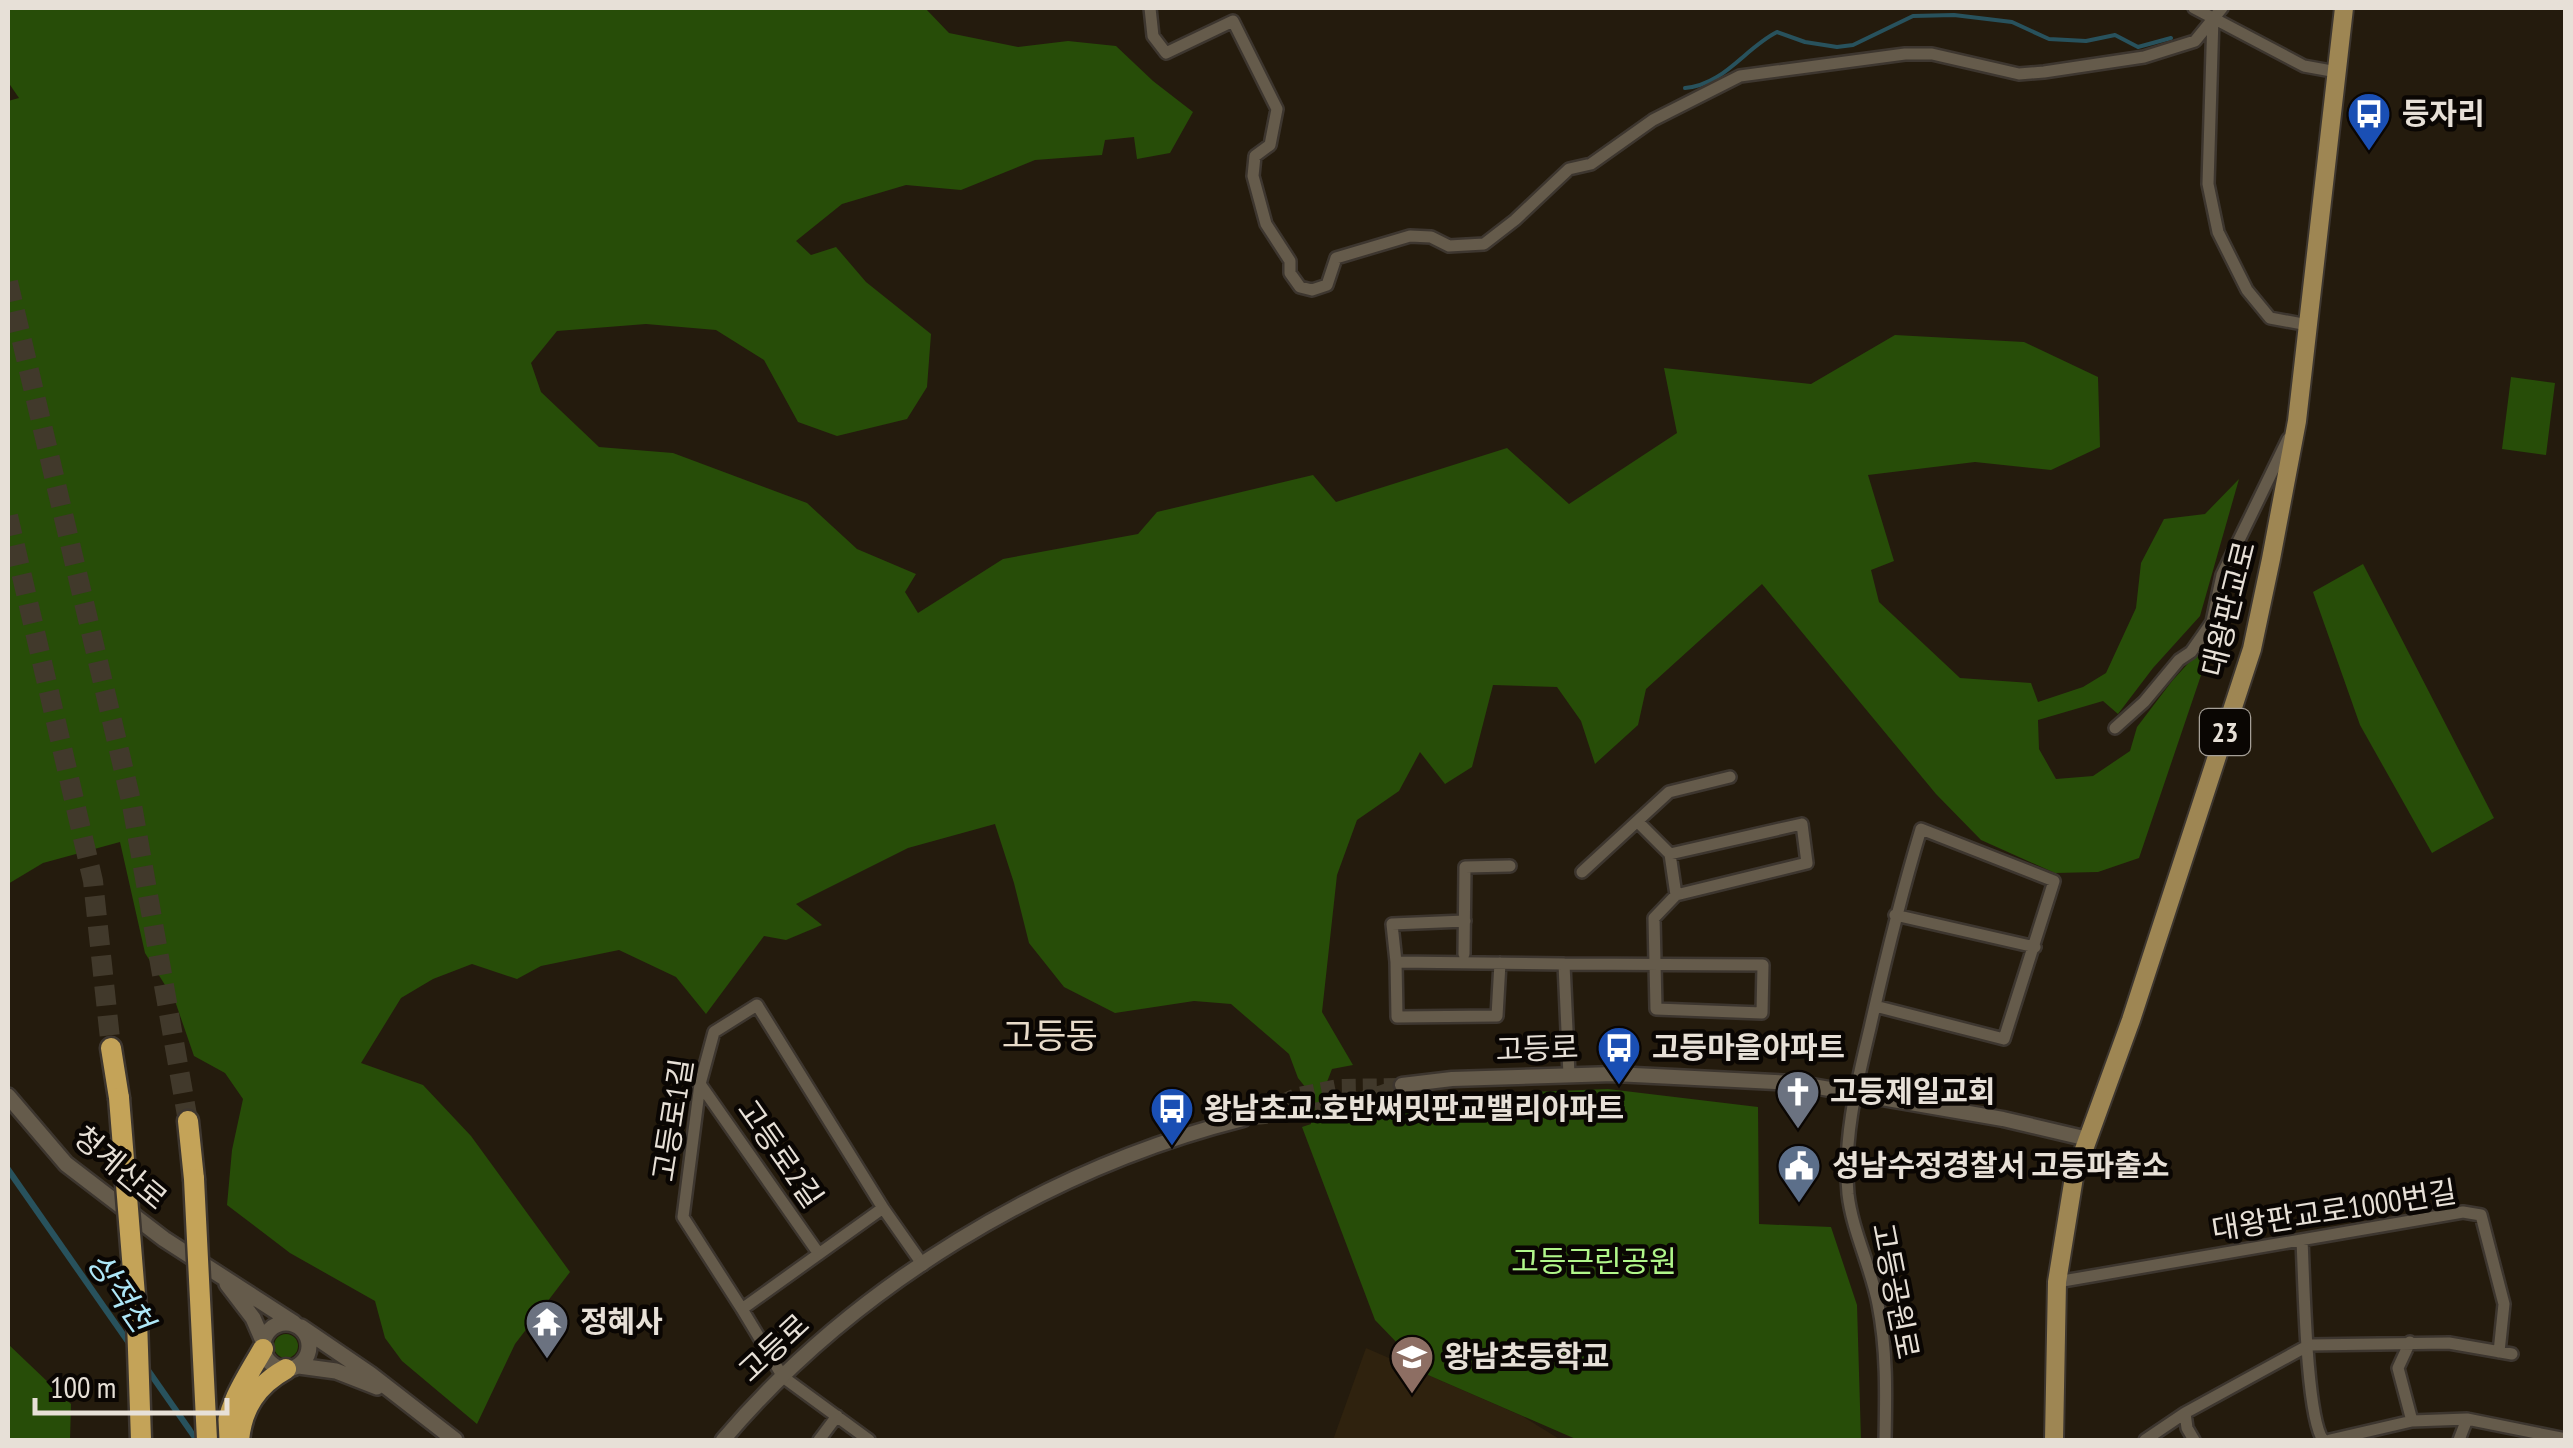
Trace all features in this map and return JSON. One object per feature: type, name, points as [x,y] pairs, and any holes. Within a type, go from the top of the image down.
[{"type":"highway","points":[[112,1048],[137,1320],[141,1440]]},
{"type":"highway","points":[[188,1120],[207,1440]]},
{"type":"highway","points":[[225,1440],[237,1392],[263,1345]]},
{"type":"highway","points":[[239,1440],[247,1405],[268,1382],[292,1367]]},
{"type":"main road","name":"대왕판교로","points":[[2054,1440],[2052,1373],[2057,1282],[2074,1178],[2131,1020],[2252,650],[2297,422],[2344,8]]},
{"type":"main road","name":"청계산로","points":[[8,1096],[66,1164],[154,1233],[370,1374],[455,1440]]},
{"type":"main road","name":"청계산로","points":[[210,1268],[244,1305],[263,1345]]},
{"type":"main road","points":[[286,1322],[297,1325],[310,1347],[292,1367],[271,1363],[263,1345],[271,1328],[286,1322]]},
{"type":"main road","name":"청계산로","points":[[292,1367],[336,1371],[399,1398]]},
{"type":"street","points":[[1150,8],[1152,36],[1166,54],[1233,20],[1276,110],[1270,144],[1255,156],[1253,176],[1266,224],[1290,261],[1290,274],[1300,288],[1312,290],[1327,286],[1336,258],[1381,243],[1410,236],[1431,237],[1449,246],[1484,244],[1569,169],[1591,164],[1653,120],[1740,76],[1904,54],[1932,54],[2019,74],[2044,72],[2165,51],[2195,41],[2218,12]]},
{"type":"street","points":[[2194,8],[2218,12],[2304,66],[2336,72]]},
{"type":"street","points":[[2218,12],[2208,184],[2218,232],[2247,290],[2270,318],[2308,325]]},
{"type":"street","points":[[2114,728],[2191,652],[2212,622],[2222,575],[2297,422]]},
{"type":"street","points":[[1582,872],[1670,792],[1730,777]]},
{"type":"street","points":[[1638,822],[1670,854],[1676,895]]},
{"type":"street","points":[[1396,962],[1564,964],[1655,964],[1763,965],[1762,1013],[1656,1009],[1655,964],[1654,918],[1676,895],[1807,863],[1802,824],[1670,854]]},
{"type":"street","name":"고등공원로","points":[[1885,1440],[1887,1374],[1878,1304],[1848,1198],[1846,1151],[1874,1006],[1921,829],[2054,881],[2035,947]]},
{"type":"street","points":[[1464,954],[1466,867],[1510,866]]},
{"type":"street","points":[[1874,1006],[2004,1040],[2035,947],[1896,915]]},
{"type":"street","points":[[1465,921],[1392,924],[1397,1018],[1497,1016],[1500,963]]},
{"type":"street","points":[[1564,964],[1569,1075]]},
{"type":"street","name":"고등로1길","points":[[783,1376],[683,1217],[700,1084],[714,1032],[758,1005],[882,1208],[923,1265]]},
{"type":"street","name":"고등로","points":[[1402,1084],[1614,1074],[1795,1083],[2003,1119],[2088,1139]]},
{"type":"street","name":"고등로2길","points":[[700,1084],[819,1254]]},
{"type":"street","name":"고등로","points":[[723,1440],[756,1401],[848,1317],[1020,1204],[1105,1165],[1244,1119]]},
{"type":"street","points":[[742,1309],[882,1208]]},
{"type":"street","name":"대왕판교로1000번길","points":[[2057,1282],[2463,1212],[2481,1216],[2504,1304],[2505,1353],[2449,1343],[2410,1342]]},
{"type":"street","points":[[2302,1240],[2312,1402],[2317,1432],[2327,1440],[2412,1422],[2467,1419],[2566,1439]]},
{"type":"street","points":[[2146,1440],[2186,1413],[2309,1345],[2410,1342],[2398,1368],[2412,1422]]},
{"type":"street","points":[[783,1376],[870,1440]]},
{"type":"street","points":[[2186,1413],[2187,1428],[2194,1440]]},
{"type":"street","points":[[818,1440],[836,1416]]},
{"type":"street","points":[[2459,1440],[2467,1419]]},
{"type":"shaded area","name":"왕남초등학교","points":[[1366,1348],[1522,1416],[1561,1440],[1333,1440]]},
{"type":"green space","name":"고등근린공원","points":[[8,8],[925,8],[949,33],[1018,47],[1068,41],[1116,46],[1193,112],[1170,153],[1137,159],[1134,137],[1105,140],[1102,155],[1035,160],[961,190],[906,185],[842,204],[796,241],[811,255],[836,247],[866,282],[931,334],[927,387],[907,419],[837,436],[798,422],[764,360],[716,330],[646,324],[557,331],[531,363],[541,392],[599,447],[673,453],[807,503],[857,549],[916,574],[905,592],[918,613],[1003,559],[1138,534],[1157,512],[1313,475],[1336,502],[1507,448],[1569,504],[1677,433],[1664,368],[1811,384],[1895,335],[2024,342],[2098,377],[2100,447],[2051,470],[1975,462],[1868,475],[1894,561],[1871,570],[1879,602],[1960,678],[2031,683],[2038,702],[2083,687],[2106,673],[2136,608],[2141,563],[2164,519],[2205,514],[2239,479],[2200,616],[2118,714],[2103,701],[2038,720],[2039,749],[2056,779],[2093,776],[2130,751],[2137,727],[2215,634],[2139,858],[2098,872],[2055,873],[1981,840],[1936,794],[1762,584],[1646,689],[1638,725],[1595,764],[1581,721],[1557,687],[1493,685],[1472,767],[1445,784],[1420,752],[1399,791],[1357,820],[1337,875],[1322,1012],[1353,1065],[1332,1069],[1327,1082],[1338,1115],[1402,1097],[1608,1089],[1758,1107],[1759,1224],[1831,1227],[1857,1305],[1861,1440],[1578,1440],[1428,1375],[1375,1320],[1302,1127],[1311,1124],[1306,1088],[1289,1054],[1231,1004],[1194,1001],[1115,1013],[1064,987],[1029,943],[995,824],[908,848],[796,904],[822,925],[786,940],[764,936],[706,1014],[676,977],[619,950],[541,966],[517,979],[472,964],[433,979],[401,998],[361,1063],[423,1085],[471,1136],[570,1272],[515,1344],[477,1424],[402,1361],[385,1338],[375,1301],[290,1253],[227,1205],[232,1150],[243,1099],[225,1073],[194,1056],[175,1001],[145,953],[120,842],[43,863],[8,884],[8,101],[19,98],[8,82]]},
{"type":"green space","points":[[2511,377],[2555,383],[2546,455],[2502,449]]},
{"type":"green space","points":[[2363,564],[2494,818],[2432,853],[2360,725],[2313,592]]},
{"type":"green space","points":[[286,1334],[298,1346],[286,1358],[274,1346]]},
{"type":"green space","points":[[8,1344],[71,1404],[70,1440],[8,1440]]},
{"type":"water","points":[[8,1164],[199,1440],[193,1440],[8,1175]]},
{"type":"waterway","points":[[1685,88],[1723,73],[1777,32],[1837,47],[1853,45],[1913,16],[1954,15],[2012,22],[2049,39],[2086,41],[2115,35],[2138,47],[2171,38]]},
{"type":"tunnel","points":[[8,282],[132,805],[188,1121]]},
{"type":"tunnel","points":[[8,516],[93,881],[111,1048]]},
{"type":"tunnel","points":[[1243,1119],[1298,1094],[1338,1086],[1402,1085]]},
{"type":"tunnel","points":[[1253,1118],[1321,1108],[1387,1090]]},
{"type":"place","name":"등자리","points":[[2369,152]]},
{"type":"place","name":"고등마을아파트","points":[[1619,1086]]},
{"type":"place","name":"고등제일교회","points":[[1798,1130]]},
{"type":"place","name":"왕남초교.호반써밋판교밸리아파트","points":[[1172,1147]]},
{"type":"place","name":"성남수정경찰서 고등파출소","points":[[1799,1204]]},
{"type":"place","name":"정혜사","points":[[547,1360]]},
{"type":"place","name":"왕남초등학교","points":[[1412,1395]]},
{"type":"district","name":"고등동","points":[[1050,1036]]},
{"type":"water label","name":"상적천","points":[[120,1292]]}]
